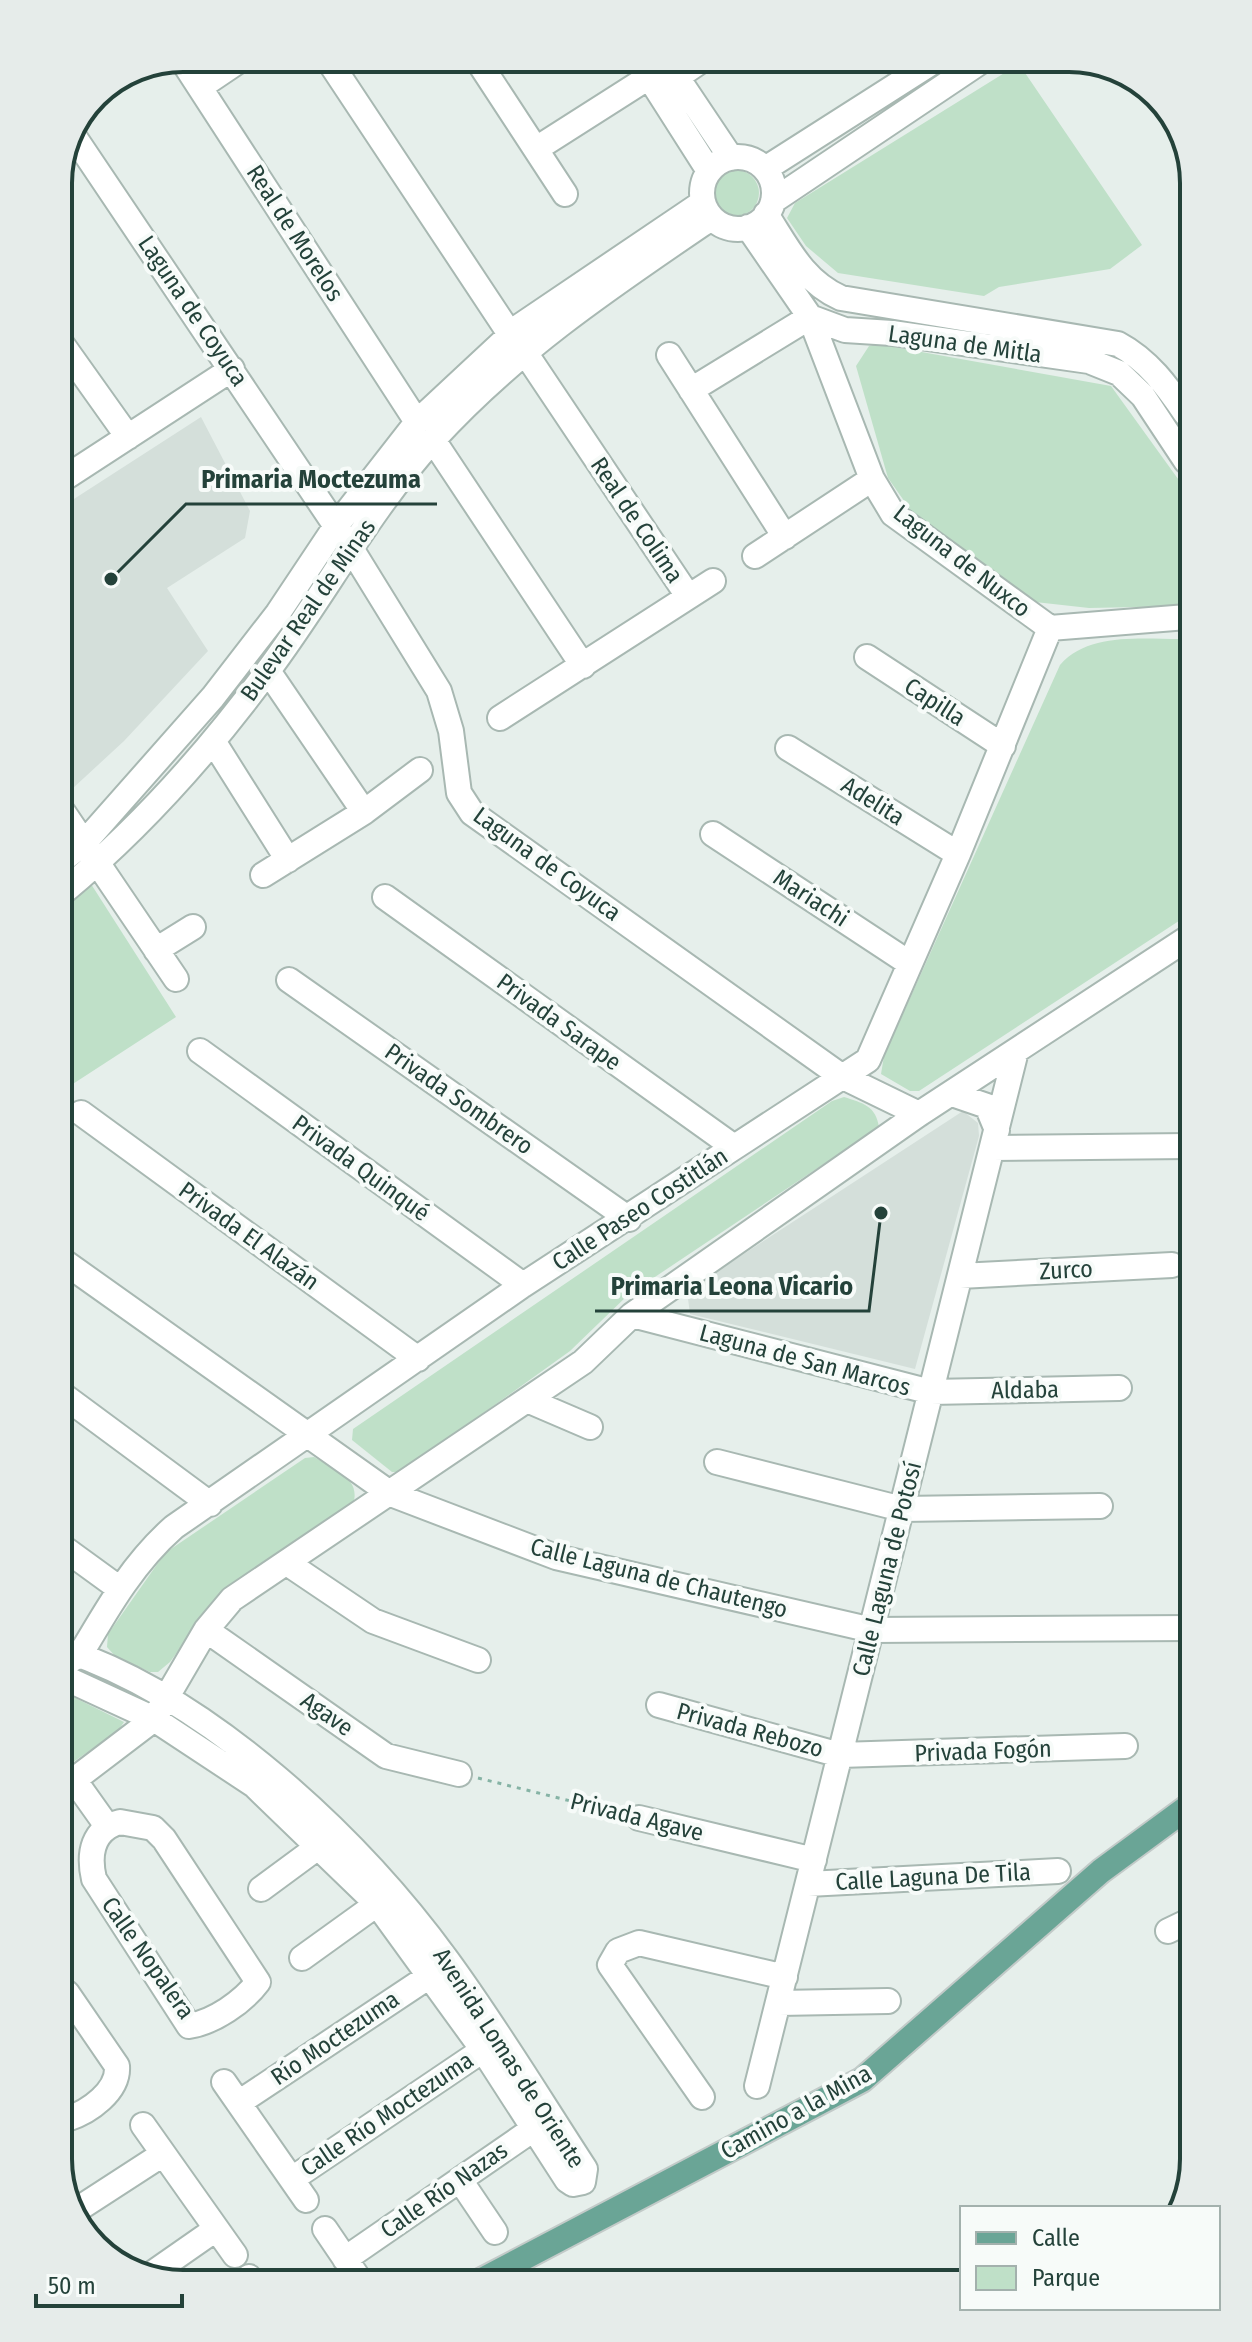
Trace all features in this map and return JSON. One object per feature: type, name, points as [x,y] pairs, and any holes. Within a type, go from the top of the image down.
[{"type":"main road","name":"Camino a la Mina","points":[[501,2270],[862,2080],[1101,1871],[1180,1813]]},
{"type":"street","name":"Real de Morelos","points":[[190,72],[425,431]]},
{"type":"street","points":[[200,87],[222,72]]},
{"type":"street","points":[[336,72],[517,343]]},
{"type":"street","points":[[485,72],[565,194]]},
{"type":"street","points":[[536,149],[651,72]]},
{"type":"street","points":[[659,72],[709,171]]},
{"type":"street","points":[[660,72],[731,158]]},
{"type":"street","points":[[765,169],[917,72]]},
{"type":"street","points":[[691,390],[810,317],[763,214],[771,179],[765,169],[749,159],[731,158],[709,171],[702,187],[706,210],[728,228],[763,214],[966,72]]},
{"type":"street","name":"Laguna de Coyuca","points":[[79,144],[352,550],[439,691],[451,731],[459,793],[472,813],[841,1076],[919,1114]]},
{"type":"street","name":"Bulevar Real de Minas","points":[[72,852],[84,843],[213,697],[278,613],[336,526],[425,431],[517,343],[706,210]]},
{"type":"street","name":"Laguna de Mitla","points":[[763,214],[805,274],[820,288],[841,298],[1118,344],[1135,353],[1164,382],[1180,405]]},
{"type":"street","points":[[892,333],[894,305]]},
{"type":"street","name":"Laguna de Mitla","points":[[810,317],[845,330],[892,333],[1089,361],[1119,373],[1143,396],[1180,452]]},
{"type":"street","name":"Laguna de Nuxco","points":[[810,317],[872,479],[893,514],[1050,628],[1180,618]]},
{"type":"street","name":"Real de Colima","points":[[500,718],[688,596],[517,343]]},
{"type":"street","points":[[669,355],[785,537]]},
{"type":"street","points":[[72,358],[128,437]]},
{"type":"street","points":[[72,473],[232,369]]},
{"type":"street","points":[[1143,396],[1164,382]]},
{"type":"street","points":[[425,431],[583,666]]},
{"type":"street","name":"Bulevar Real de Minas","points":[[72,885],[98,864],[213,741],[268,671],[396,484],[425,431]]},
{"type":"street","points":[[755,556],[872,479]]},
{"type":"street","points":[[688,596],[713,581]]},
{"type":"street","name":"Calle Paseo Costitlán","points":[[72,1653],[154,1545],[523,1285],[629,1219],[868,1060],[958,854],[1050,628]]},
{"type":"street","name":"Capilla","points":[[867,657],[1003,746]]},
{"type":"street","points":[[268,671],[364,812]]},
{"type":"street","points":[[213,741],[288,860]]},
{"type":"street","name":"Adelita","points":[[788,748],[958,854]]},
{"type":"street","points":[[263,875],[364,812],[420,770]]},
{"type":"street","points":[[72,825],[176,979]]},
{"type":"street","name":"Mariachi","points":[[713,834],[909,963]]},
{"type":"street","name":"Privada Sarape","points":[[385,897],[734,1147]]},
{"type":"street","points":[[156,950],[193,927]]},
{"type":"street","points":[[72,1782],[154,1719],[221,1608],[583,1362],[632,1315],[919,1114],[1180,943]]},
{"type":"street","name":"Privada Sombrero","points":[[289,980],[629,1219]]},
{"type":"street","name":"Privada Quinqué","points":[[200,1051],[523,1285]]},
{"type":"street","name":"Calle Laguna de Potosí","points":[[757,2086],[1016,1051]]},
{"type":"street","points":[[952,1094],[987,1106],[994,1139],[1180,1146]]},
{"type":"street","name":"Privada El Alazán","points":[[81,1113],[418,1359]]},
{"type":"street","name":"Zurco","points":[[960,1276],[1172,1265]]},
{"type":"street","name":"Calle Laguna de Chautengo","points":[[72,1267],[391,1494],[556,1557],[872,1630],[1180,1628]]},
{"type":"street","name":"Laguna de San Marcos","points":[[632,1315],[931,1392]]},
{"type":"street","name":"Aldaba","points":[[931,1392],[1119,1388]]},
{"type":"street","points":[[527,1400],[590,1427]]},
{"type":"street","points":[[72,1402],[210,1504]]},
{"type":"street","points":[[717,1462],[902,1509],[1100,1506]]},
{"type":"street","points":[[72,1554],[120,1589]]},
{"type":"street","points":[[287,1563],[373,1621],[478,1660]]},
{"type":"street","name":"Agave","points":[[206,1630],[386,1756],[459,1774]]},
{"type":"street","points":[[72,1657],[166,1696]]},
{"type":"street","name":"Avenida Lomas de Oriente","points":[[72,1681],[154,1719],[254,1785],[377,1904],[483,2050],[567,2180],[573,2184],[583,2182],[585,2169],[448,1961],[393,1892],[270,1770],[166,1696]]},
{"type":"street","name":"Privada Rebozo","points":[[659,1705],[840,1755]]},
{"type":"street","name":"Privada Fogón","points":[[840,1755],[1125,1746]]},
{"type":"street","points":[[72,1786],[107,1826]]},
{"type":"street","name":"Privada Agave","points":[[639,1818],[814,1860]]},
{"type":"street","name":"Calle Nopalera","points":[[136,1823],[153,1828],[164,1839],[258,1982],[248,1996],[202,2024],[189,2026],[94,1879],[90,1861],[92,1844],[107,1826],[136,1823]]},
{"type":"street","points":[[261,1889],[318,1847]]},
{"type":"street","name":"Calle Laguna De Tila","points":[[808,1884],[1058,1871]]},
{"type":"street","points":[[302,1958],[377,1904]]},
{"type":"street","points":[[1168,1931],[1180,1925]]},
{"type":"street","points":[[702,2097],[610,1965],[618,1951],[639,1943],[785,1977]]},
{"type":"street","name":"Río Moctezuma","points":[[240,2102],[431,1975]]},
{"type":"street","points":[[72,2000],[117,2066],[118,2076],[103,2097],[81,2115],[72,2118]]},
{"type":"street","points":[[779,2003],[888,2001]]},
{"type":"street","name":"Calle Río Moctezuma","points":[[292,2179],[483,2050]]},
{"type":"street","points":[[224,2082],[306,2200]]},
{"type":"street","points":[[143,2125],[235,2255]]},
{"type":"street","name":"Calle Río Nazas","points":[[345,2259],[535,2128]]},
{"type":"street","points":[[82,2206],[163,2154]]},
{"type":"street","points":[[460,2180],[495,2232]]},
{"type":"street","points":[[160,2268],[216,2229]]},
{"type":"street","points":[[325,2229],[353,2270]]},
{"type":"path","name":"Privada Agave","points":[[459,1774],[639,1818]]},
{"type":"shaded area","points":[[201,417],[250,511],[245,538],[167,588],[208,651],[124,741],[72,789],[72,500]]},
{"type":"shaded area","points":[[963,1111],[978,1123],[979,1136],[915,1369],[690,1314],[687,1291]]},
{"type":"green space","points":[[1006,72],[1024,72],[1142,245],[1110,269],[999,287],[984,296],[838,273],[806,246],[787,218],[795,203]]},
{"type":"green space","points":[[736,170],[752,177],[759,193],[752,209],[736,216],[720,209],[713,193],[720,177]]},
{"type":"green space","points":[[877,344],[1111,386],[1180,482],[1180,606],[1089,608],[1035,602],[914,515],[888,478],[856,366],[869,346]]},
{"type":"green space","points":[[1180,639],[1180,920],[919,1091],[910,1091],[881,1074],[884,1056],[1060,665],[1072,654],[1087,647],[1102,642]]},
{"type":"green space","points":[[91,884],[176,1017],[72,1085],[72,902]]},
{"type":"green space","points":[[844,1097],[872,1110],[879,1127],[628,1295],[570,1351],[401,1472],[392,1472],[352,1440],[353,1429],[832,1101]]},
{"type":"green space","points":[[314,1457],[349,1481],[355,1495],[353,1504],[222,1591],[170,1662],[158,1672],[150,1672],[115,1656],[107,1647],[108,1634],[165,1553],[305,1458]]},
{"type":"green space","points":[[72,1696],[124,1722],[118,1731],[72,1763]]},
{"type":"place","name":"Primaria Moctezuma","points":[[111,579]]},
{"type":"place","name":"Primaria Leona Vicario","points":[[881,1213]]}]
